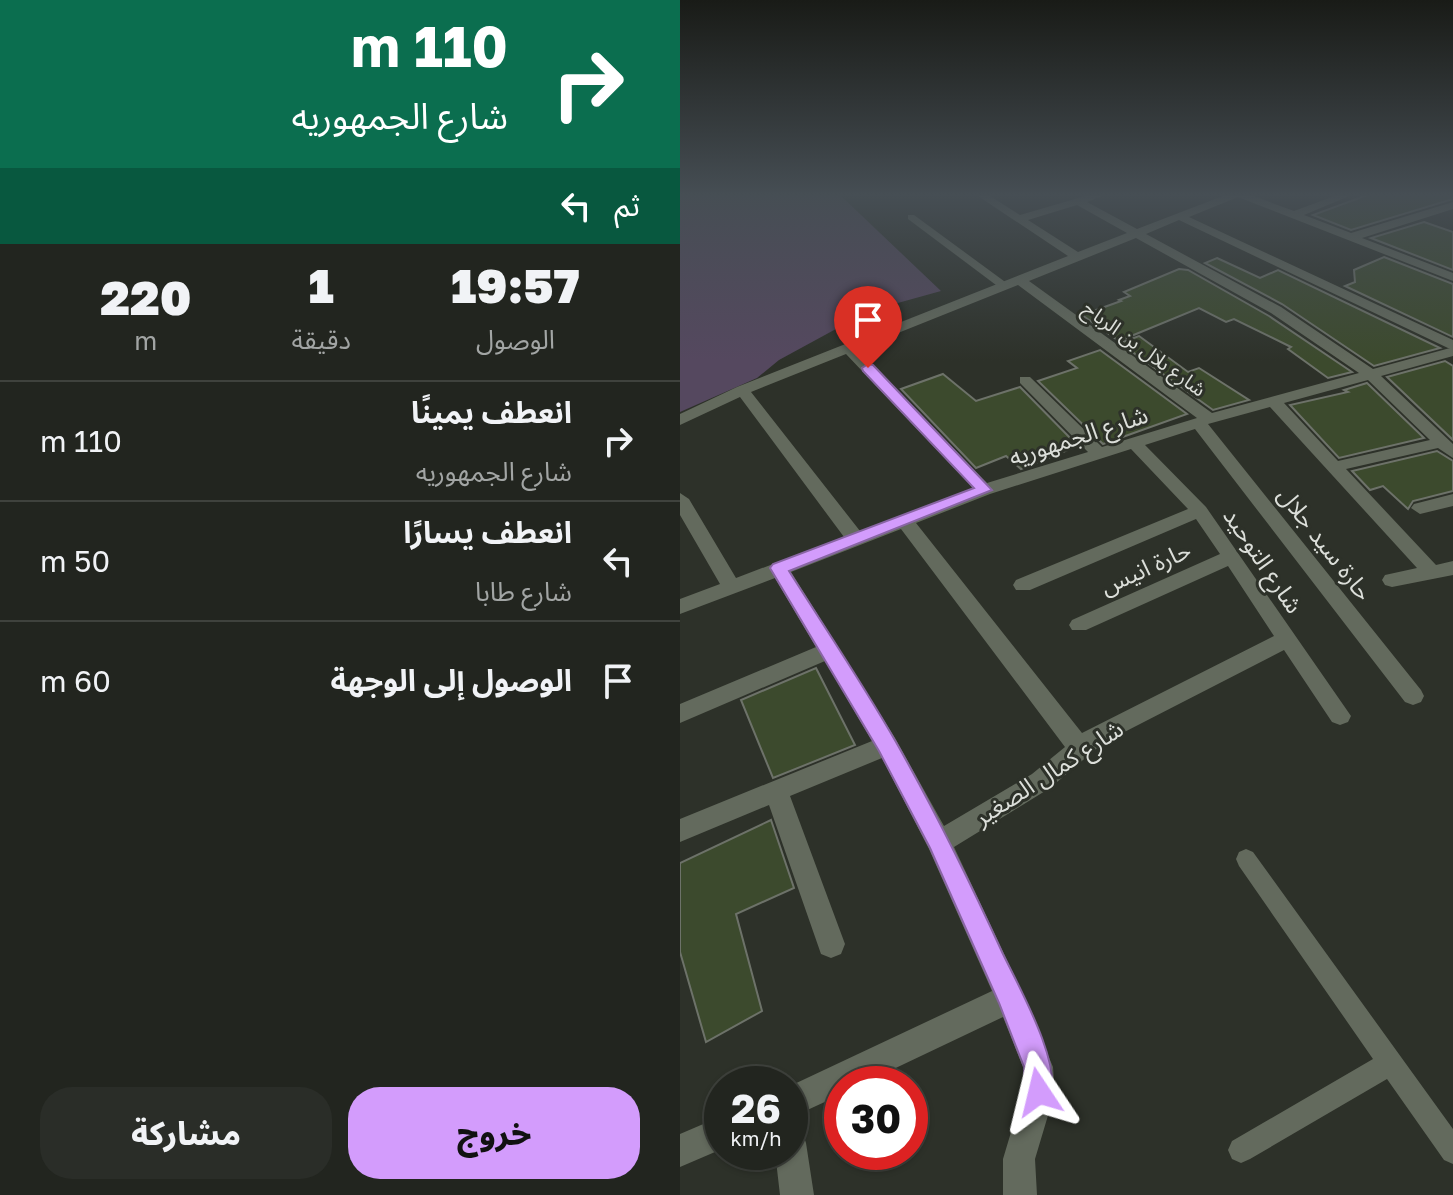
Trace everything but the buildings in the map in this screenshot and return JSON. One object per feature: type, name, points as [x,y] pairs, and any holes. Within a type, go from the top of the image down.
[{"type":"street","points":[[1066,250],[1077,257]]},
{"type":"street","points":[[680,420],[742,390],[1095,250]]},
{"type":"street","points":[[1163,250],[1276,310],[1370,374],[1447,447]]},
{"type":"street","points":[[1251,250],[1453,345]]},
{"type":"street","points":[[1384,250],[1453,277]]},
{"type":"street","name":"شارع بلال بن الرباح","points":[[1020,280],[1204,421]]},
{"type":"street","points":[[849,348],[984,490]]},
{"type":"street","name":"شارع الجمهوريه","points":[[680,607],[984,490],[1204,421],[1453,352]]},
{"type":"street","points":[[1025,380],[1099,454]]},
{"type":"street","points":[[742,390],[855,538]]},
{"type":"street","points":[[1273,401],[1431,572]]},
{"type":"street","name":"حارة سيد جلال","points":[[1204,421],[1413,696]]},
{"type":"street","name":"شارع التوحيد","points":[[1134,443],[1200,511],[1340,716]]},
{"type":"street","points":[[1333,467],[1447,447]]},
{"type":"street","points":[[680,499],[731,587]]},
{"type":"street","points":[[1420,508],[1453,500]]},
{"type":"street","points":[[1023,585],[1200,511]]},
{"type":"street","points":[[903,519],[1079,747]]},
{"type":"street","name":"حارة انيس","points":[[1079,625],[1231,557]]},
{"type":"street","points":[[779,568],[887,745],[939,842],[1038,1067],[1039,1092],[1019,1159],[1020,1195]]},
{"type":"street","points":[[1392,580],[1453,568]]},
{"type":"street","name":"شارع كمال الصغير","points":[[939,842],[1041,781],[1079,747],[1287,639]]},
{"type":"street","points":[[680,714],[829,650]]},
{"type":"street","points":[[680,831],[887,745]]},
{"type":"street","points":[[776,791],[831,944]]},
{"type":"street","points":[[808,1093],[1010,998]]},
{"type":"street","points":[[680,1151],[704,1140]]},
{"type":"street","points":[[794,1170],[797,1195]]},
{"type":"lane","points":[[955,250],[1004,286]]},
{"type":"lane","points":[[1246,859],[1453,1151]]},
{"type":"lane","points":[[1241,1150],[1391,1063]]},
{"type":"shaded area","points":[[680,250],[898,250],[941,291],[869,311],[779,360],[757,378],[680,412]]},
{"type":"route","points":[[868,368],[984,490],[779,568],[887,745],[939,842],[1038,1067],[1039,1092]]}]
